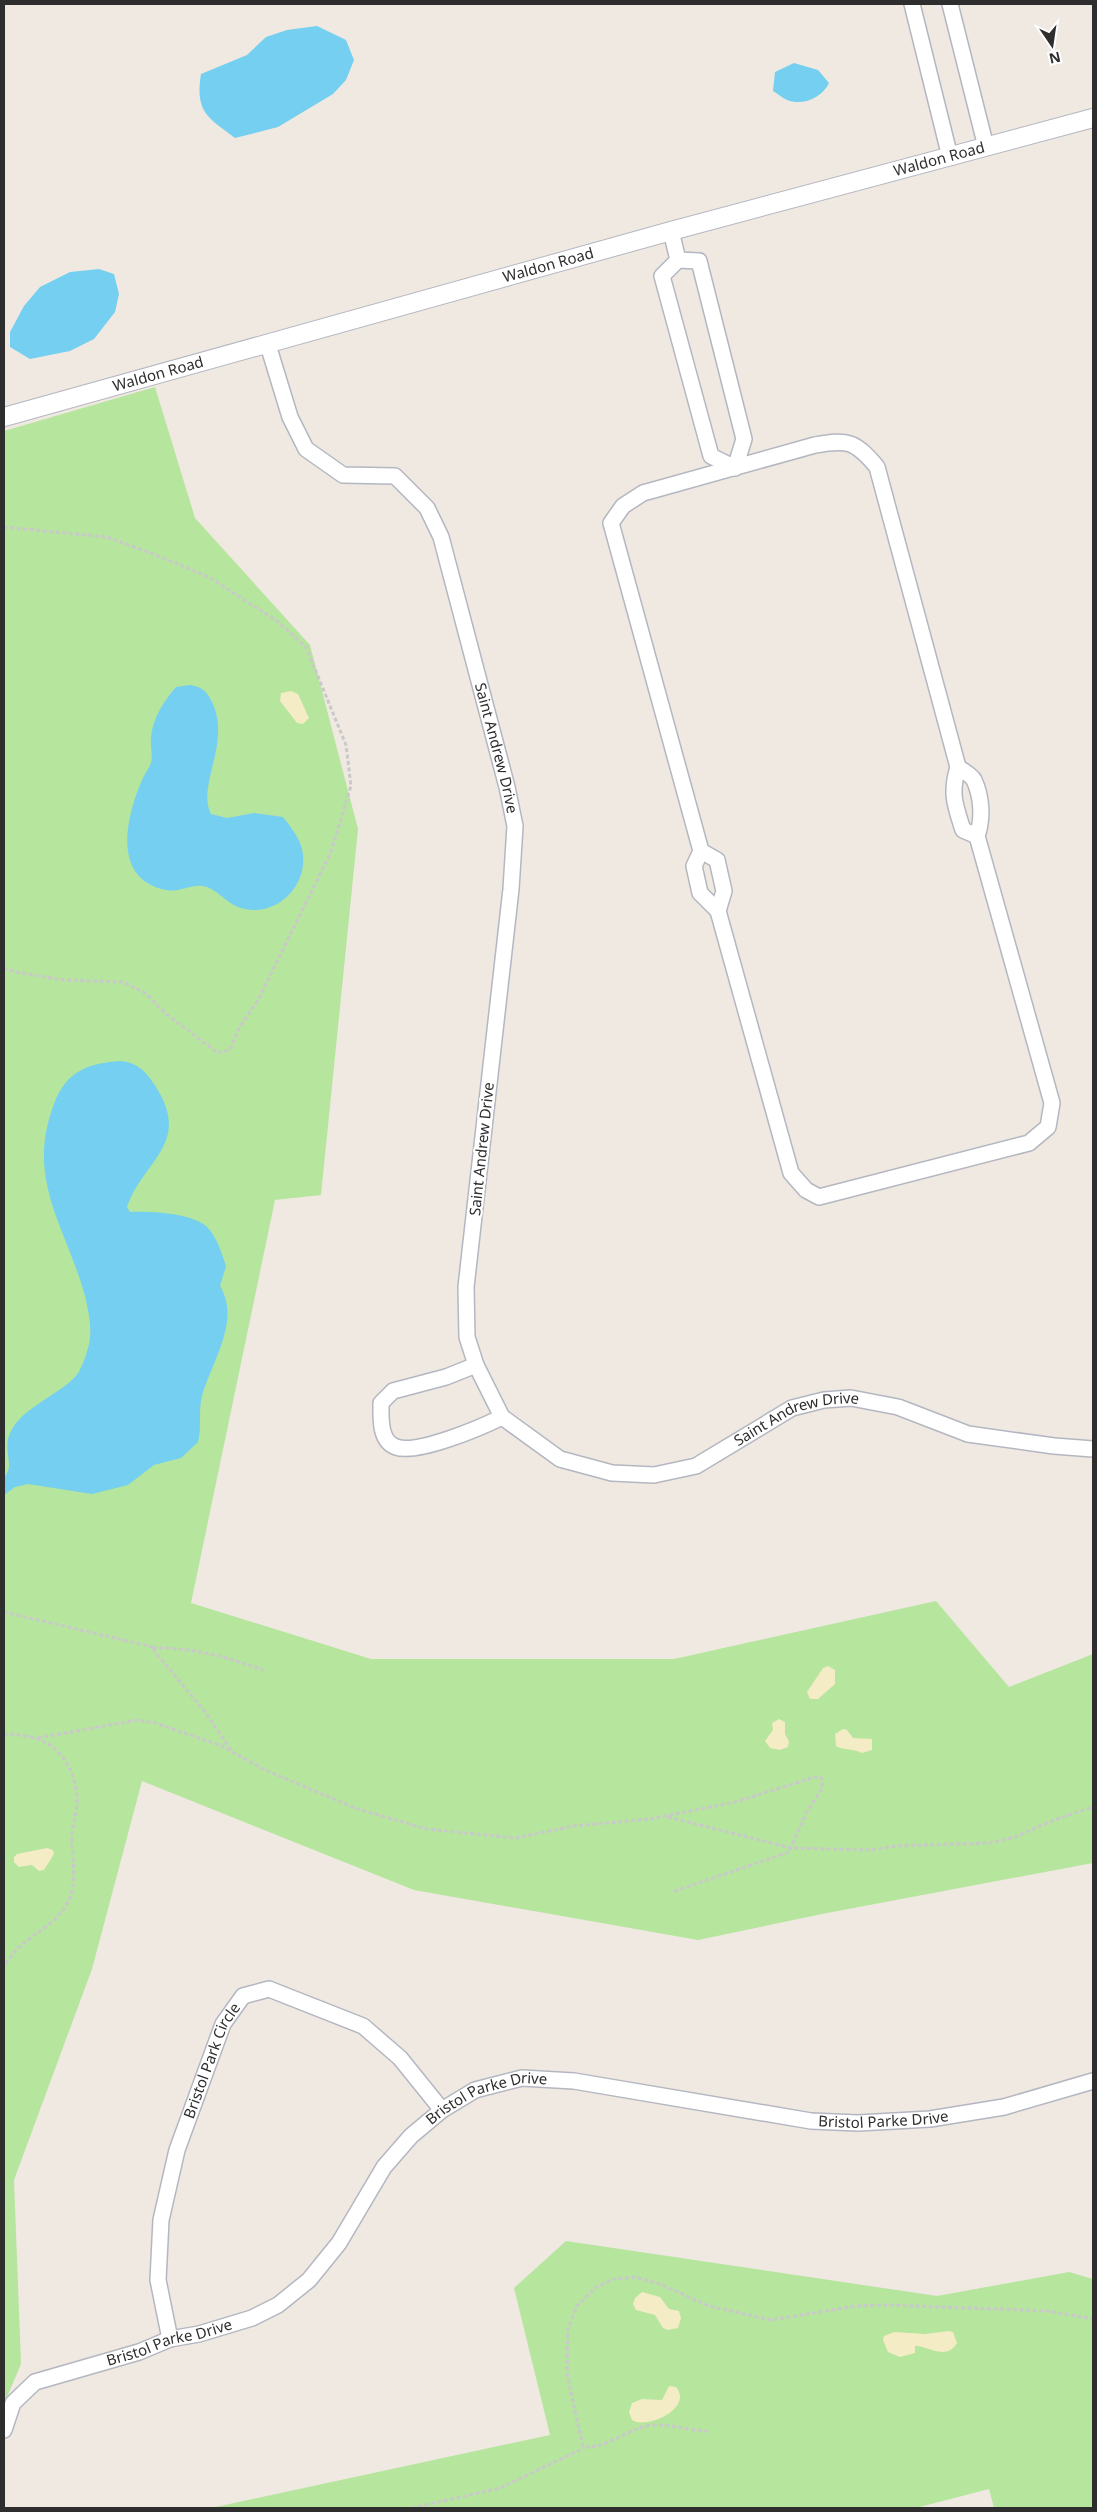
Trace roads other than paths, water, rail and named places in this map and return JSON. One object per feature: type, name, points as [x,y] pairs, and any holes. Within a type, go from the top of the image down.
[{"type":"street","points":[[912,4],[950,157]]},
{"type":"street","points":[[950,4],[986,147]]},
{"type":"street","name":"Waldon Road","points":[[4,417],[268,345],[671,231],[1093,118]]},
{"type":"street","points":[[671,231],[678,260]]},
{"type":"street","points":[[678,260],[699,261],[744,439],[735,468],[711,456],[662,276],[678,260]]},
{"type":"street","name":"Saint Andrew Drive","points":[[268,345],[290,417],[306,449],[343,475],[395,476],[427,508],[441,538],[515,826],[511,889],[466,1288],[467,1337],[476,1365],[502,1417],[560,1459],[612,1473],[654,1475],[696,1466],[792,1408],[824,1400],[851,1398],[898,1407],[968,1434],[1054,1446],[1093,1449]]},
{"type":"street","points":[[958,767],[973,778],[978,796],[982,821],[977,836],[1052,1103],[1048,1127],[1028,1143],[819,1197],[806,1190],[790,1173],[718,911],[700,893],[694,866],[701,850],[611,523],[623,506],[643,493],[815,445],[841,440],[862,450],[877,467],[958,767],[952,786],[957,812],[963,830],[977,836]]},
{"type":"street","points":[[701,850],[716,860],[724,891],[718,911]]},
{"type":"street","points":[[476,1365],[446,1377],[393,1392],[381,1403],[381,1425],[386,1438],[396,1447],[417,1448],[480,1428],[502,1417]]},
{"type":"street","name":"Bristol Park Circle","points":[[170,2339],[158,2280],[161,2220],[177,2150],[213,2051],[223,2024],[243,1996],[269,1989],[363,2026],[400,2058],[442,2110]]},
{"type":"street","name":"Bristol Parke Drive","points":[[4,2430],[12,2403],[35,2382],[140,2352],[170,2339],[199,2334],[252,2318],[278,2306],[308,2280],[339,2243],[384,2167],[411,2136],[442,2110],[475,2090],[522,2078],[574,2080],[793,2118],[858,2123],[930,2119],[1004,2106],[1093,2082]]},
{"type":"water","points":[[317,26],[346,40],[354,60],[346,80],[333,94],[278,127],[235,138],[210,119],[205,112],[200,97],[201,74],[247,55],[266,37],[287,30]]},
{"type":"water","points":[[794,63],[818,70],[829,83],[817,97],[793,102],[773,91],[775,72]]},
{"type":"water","points":[[99,269],[114,274],[119,294],[115,312],[94,339],[70,351],[30,359],[10,347],[10,332],[24,306],[40,287],[70,272]]},
{"type":"water","points":[[190,685],[205,691],[217,715],[217,746],[208,790],[211,814],[227,818],[254,813],[283,817],[301,845],[303,861],[297,884],[281,902],[270,907],[258,910],[245,909],[233,905],[214,890],[203,886],[171,891],[166,890],[149,884],[137,873],[130,860],[127,845],[128,828],[136,795],[151,763],[151,737],[154,723],[163,704],[176,687]]},
{"type":"water","points":[[121,1061],[138,1066],[149,1077],[166,1107],[169,1123],[167,1138],[161,1151],[143,1176],[127,1207],[130,1212],[170,1214],[200,1222],[214,1236],[226,1266],[220,1286],[226,1299],[226,1327],[223,1341],[202,1396],[198,1442],[181,1458],[154,1465],[128,1485],[92,1494],[28,1484],[15,1487],[4,1495],[4,1482],[9,1466],[7,1442],[12,1429],[28,1411],[68,1384],[76,1376],[83,1363],[90,1336],[90,1322],[85,1296],[51,1202],[46,1180],[44,1156],[46,1131],[59,1093],[72,1076],[88,1067]]}]
